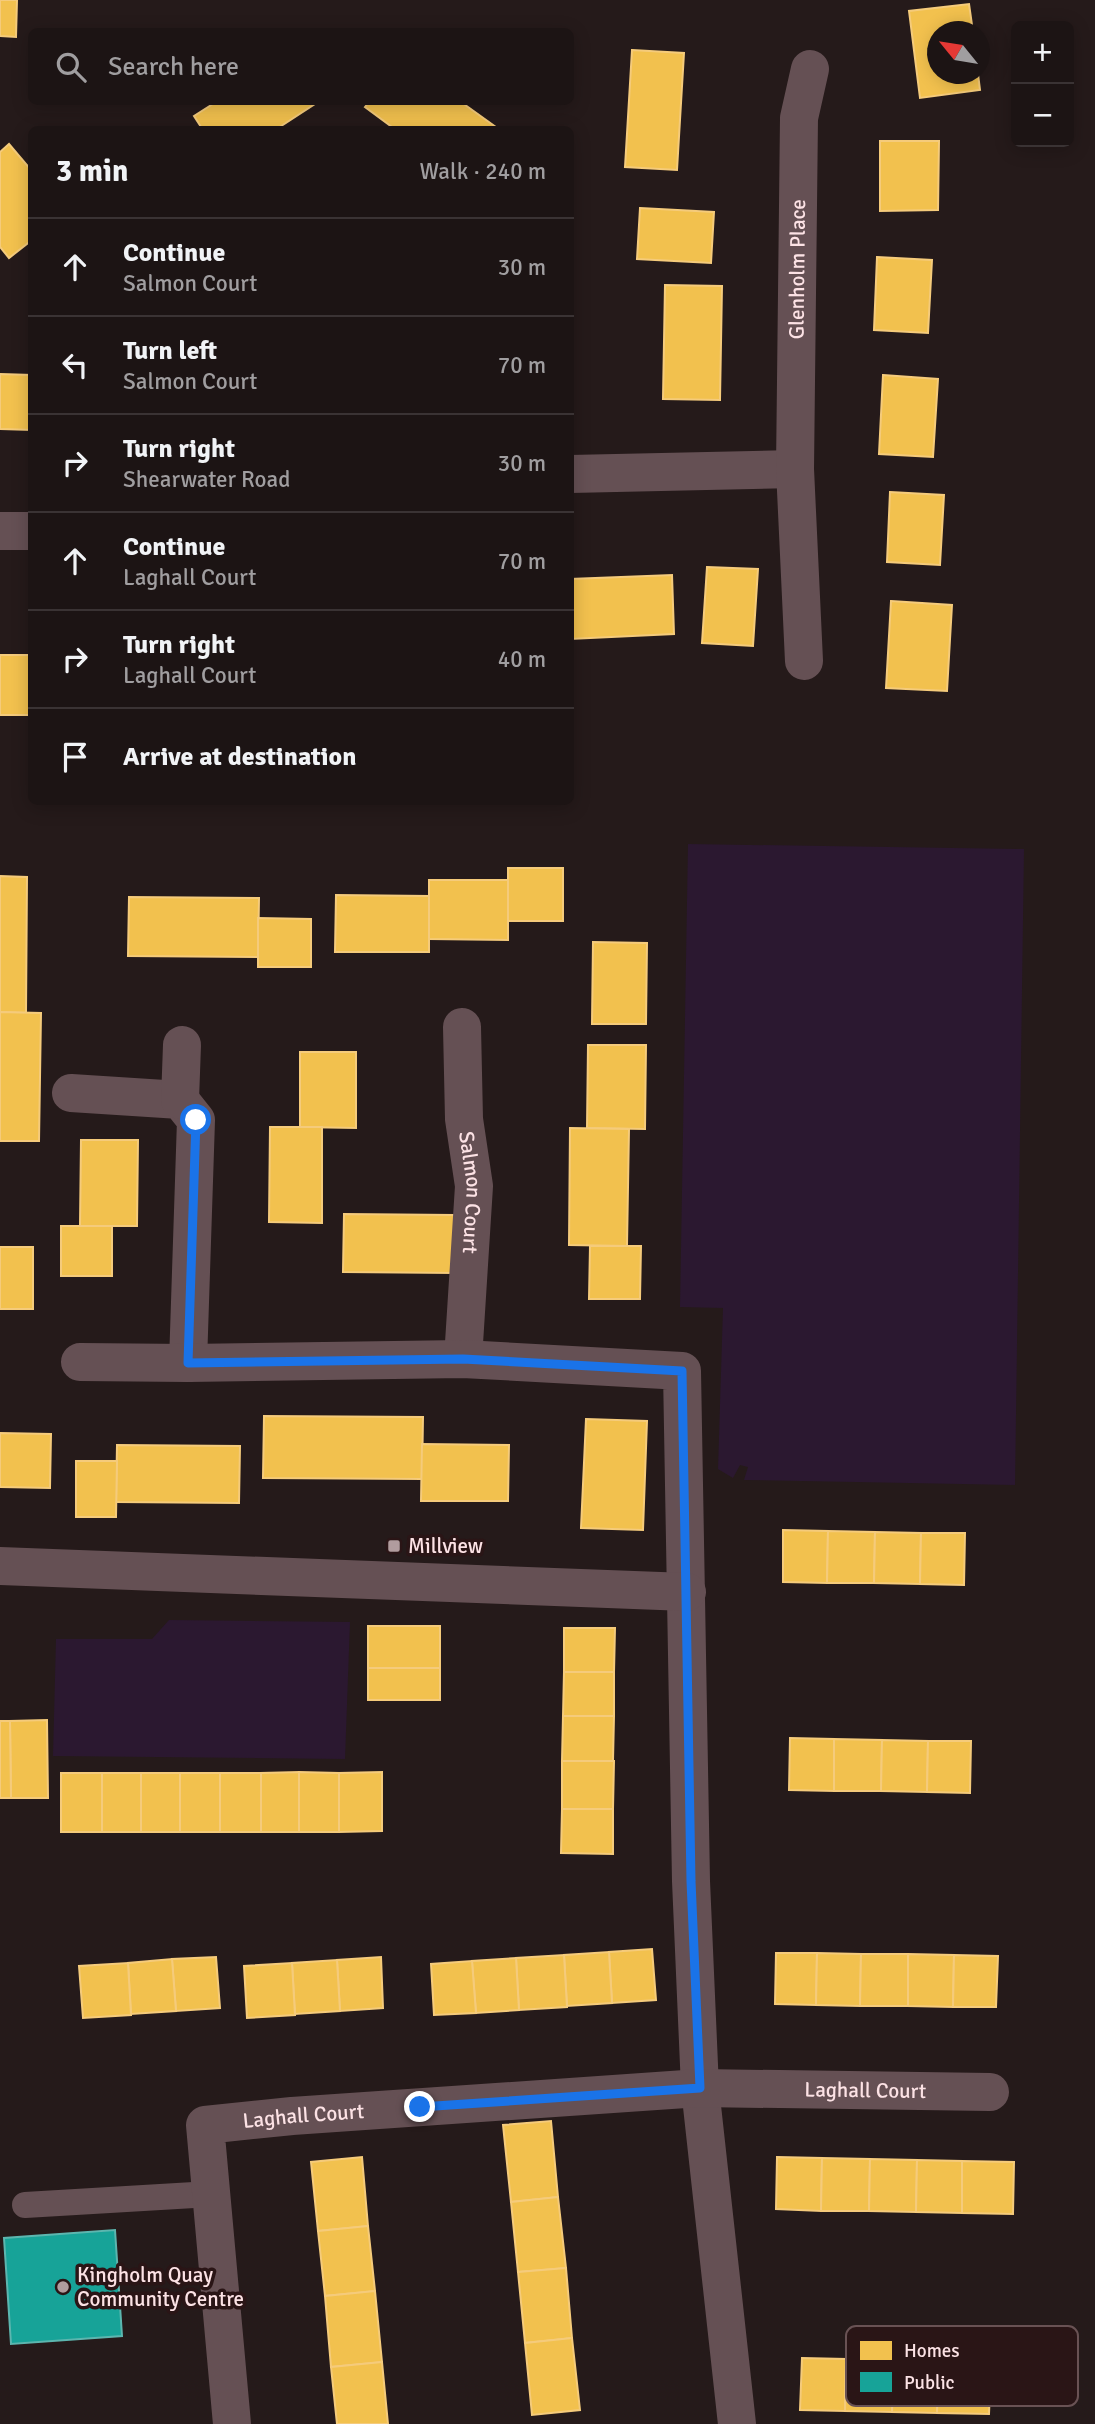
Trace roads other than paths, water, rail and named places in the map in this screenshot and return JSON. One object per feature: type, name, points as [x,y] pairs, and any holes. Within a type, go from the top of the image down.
[{"type":"street","name":"Glenholm Place","points":[[804,661],[794,469],[799,118],[810,69]]},
{"type":"street","points":[[574,474],[794,469]]},
{"type":"street","points":[[0,531],[28,531]]},
{"type":"street","name":"Salmon Court","points":[[462,1027],[464,1119],[474,1186],[463,1359]]},
{"type":"street","points":[[182,1045],[180,1100],[196,1120],[188,1363]]},
{"type":"street","points":[[71,1093],[180,1100]]},
{"type":"street","points":[[80,1362],[463,1359],[682,1371],[691,1881],[700,2088],[737,2424]]},
{"type":"street","points":[[0,1566],[687,1592]]},
{"type":"street","name":"Laghall Court","points":[[232,2424],[205,2125],[292,2116],[700,2088],[990,2092]]},
{"type":"lane","points":[[25,2205],[211,2194]]},
{"type":"place","name":"Millview","points":[[394,1546]]},
{"type":"place","name":"Kingholm Quay Community Centre","points":[[63,2287]]}]
